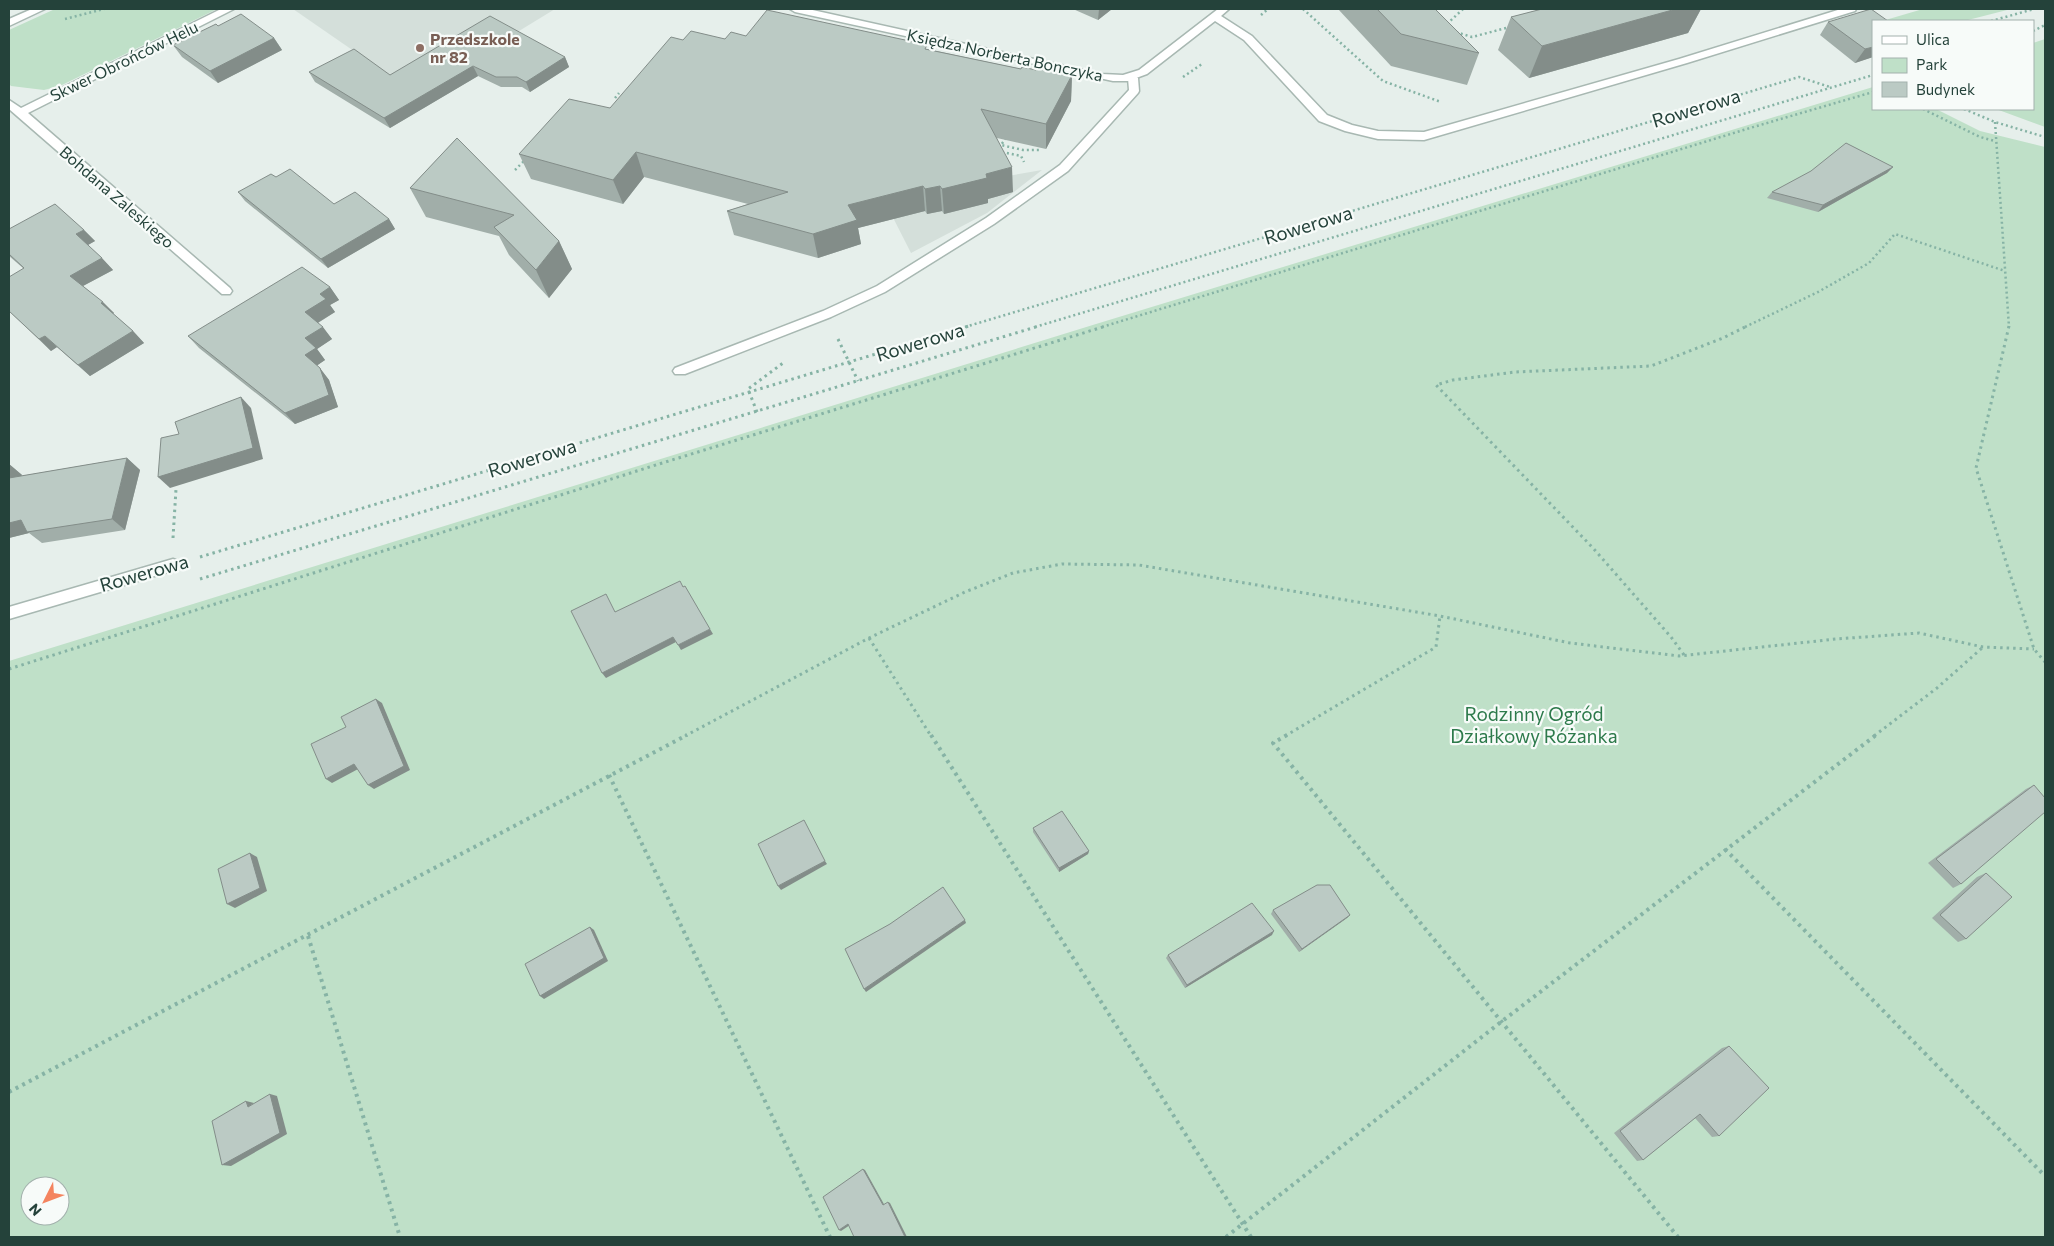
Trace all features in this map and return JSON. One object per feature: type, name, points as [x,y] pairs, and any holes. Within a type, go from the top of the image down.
[{"type":"street","points":[[9,23],[40,9]]},
{"type":"street","name":"Skwer Obrońców Helu","points":[[19,113],[229,9]]},
{"type":"street","name":"Księdza Norberta Bonczyka","points":[[794,9],[1102,77],[1117,79],[1133,78]]},
{"type":"street","points":[[680,371],[827,314],[881,289],[990,221],[1064,168],[1134,91],[1133,78],[1144,72],[1224,9]]},
{"type":"street","points":[[1215,17],[1248,38],[1323,118],[1349,128],[1378,135],[1424,136],[1683,61],[1850,9]]},
{"type":"street","name":"Bohdana Zaleskiego","points":[[9,103],[226,291]]},
{"type":"street","name":"Rowerowa","points":[[9,613],[173,565]]},
{"type":"path","points":[[1303,9],[1383,81],[1486,118]]},
{"type":"path","points":[[1443,28],[1463,9]]},
{"type":"path","points":[[1995,20],[2034,9]]},
{"type":"path","points":[[1450,31],[1472,37],[1510,27]]},
{"type":"path","points":[[198,580],[1872,75]]},
{"type":"path","name":"Rowerowa","points":[[173,565],[850,364],[1799,77],[1830,87]]},
{"type":"path","points":[[9,669],[659,464],[1750,128],[1872,92]]},
{"type":"path","points":[[619,93],[615,100],[623,106]]},
{"type":"path","points":[[1926,110],[1980,137],[1995,141]]},
{"type":"path","points":[[1966,110],[1995,122],[2045,137]]},
{"type":"path","points":[[1995,122],[2009,328],[1976,468],[2034,649],[2045,662]]},
{"type":"path","points":[[1006,138],[999,151],[1021,156],[1026,165]]},
{"type":"path","points":[[1001,145],[1023,150],[1036,150]]},
{"type":"path","points":[[515,170],[529,154]]},
{"type":"path","points":[[522,162],[529,164]]},
{"type":"path","points":[[1684,655],[1671,637],[1593,548],[1436,385],[1453,380],[1515,372],[1651,366],[1723,338],[1818,292],[1869,263],[1895,234],[2005,271]]},
{"type":"path","points":[[840,342],[858,381]]},
{"type":"path","points":[[750,394],[757,412]]},
{"type":"path","points":[[174,527],[176,489]]},
{"type":"path","points":[[9,1092],[308,936],[869,638],[965,592],[1005,576],[1062,564],[1139,565],[1440,616],[1570,643],[1679,656],[1836,639],[1919,633],[1983,647],[2034,649]]},
{"type":"path","points":[[1440,616],[1436,647],[1273,743],[1678,1237]]},
{"type":"path","points":[[869,638],[1251,1237]]},
{"type":"path","points":[[1226,1237],[1724,849],[1937,688],[1983,647]]},
{"type":"path","points":[[609,775],[830,1237]]},
{"type":"path","points":[[1724,849],[2045,1176]]},
{"type":"path","points":[[308,936],[400,1237]]},
{"type":"shaded area","name":"Przedszkole nr 82","points":[[293,9],[555,9],[416,94]]},
{"type":"shaded area","points":[[1042,170],[987,213],[911,253],[878,188],[967,183]]},
{"type":"green space","points":[[55,9],[217,9],[60,86],[44,90],[11,86],[9,84],[9,30]]},
{"type":"green space","points":[[1923,9],[2011,9],[1968,20],[1885,20]]},
{"type":"green space","points":[[2045,39],[2045,127],[1999,110],[2034,110],[2034,43]]},
{"type":"green space","name":"Rodzinny Ogród Działkowy Różanka","points":[[1872,87],[1872,110],[1938,110],[1980,131],[2045,147],[2045,1237],[9,1237],[9,661],[1096,324]]},
{"type":"building","points":[[1377,9],[1435,9],[1479,53],[1401,34]]},
{"type":"building","points":[[1542,9],[1676,9],[1542,46],[1511,17]]},
{"type":"building","points":[[1871,9],[1887,20],[1872,20],[1872,47],[1865,49],[1828,22]]},
{"type":"building","points":[[767,10],[927,45],[925,49],[1021,69],[1022,67],[1036,70],[1038,68],[1072,75],[1046,124],[981,109],[1012,167],[986,174],[987,178],[942,189],[940,186],[925,189],[923,186],[848,205],[857,220],[813,234],[727,211],[788,192],[636,152],[613,180],[519,154],[569,99],[610,108],[671,37],[683,40],[691,31],[725,39],[731,32],[746,36]]},
{"type":"building","points":[[241,14],[274,38],[210,71],[173,45],[216,24],[218,26]]},
{"type":"building","points":[[490,16],[565,57],[526,82],[517,77],[496,77],[473,66],[384,118],[309,72],[354,49],[390,75]]},
{"type":"building","points":[[457,138],[559,241],[536,270],[494,227],[514,215],[410,188]]},
{"type":"building","points":[[1846,143],[1893,167],[1823,205],[1772,192],[1811,171]]},
{"type":"building","points":[[290,169],[334,204],[355,192],[389,219],[321,259],[238,192],[271,174],[276,177]]},
{"type":"building","points":[[55,204],[84,230],[76,234],[102,258],[70,276],[103,302],[101,303],[133,331],[78,365],[45,336],[39,339],[9,311],[9,277],[24,268],[9,254],[9,229]]},
{"type":"building","points":[[302,267],[330,287],[320,294],[326,299],[305,312],[323,327],[305,338],[316,348],[305,355],[320,368],[329,395],[285,413],[188,336]]},
{"type":"building","points":[[241,397],[253,448],[158,477],[161,438],[179,434],[175,422]]},
{"type":"building","points":[[127,458],[112,519],[27,532],[21,520],[9,523],[9,478]]},
{"type":"building","points":[[680,581],[683,587],[685,586],[710,629],[678,645],[673,637],[602,673],[571,611],[606,594],[615,612]]},
{"type":"building","points":[[376,699],[404,766],[368,785],[354,764],[326,779],[311,744],[346,727],[341,717]]},
{"type":"building","points":[[2034,785],[2045,798],[2045,812],[1961,884],[1936,859]]},
{"type":"building","points":[[1062,811],[1089,851],[1059,868],[1033,828]]},
{"type":"building","points":[[804,820],[825,861],[778,886],[758,844]]},
{"type":"building","points":[[250,853],[260,888],[227,904],[218,869]]},
{"type":"building","points":[[1986,873],[2012,897],[1966,939],[1940,915]]},
{"type":"building","points":[[1317,885],[1330,885],[1350,915],[1302,949],[1273,910]]},
{"type":"building","points":[[943,887],[965,920],[864,989],[845,949],[890,924]]},
{"type":"building","points":[[1252,903],[1274,931],[1187,985],[1168,955]]},
{"type":"building","points":[[590,927],[604,958],[540,996],[525,964]]},
{"type":"building","points":[[1729,1046],[1769,1088],[1719,1136],[1700,1114],[1643,1160],[1620,1131]]},
{"type":"building","points":[[270,1094],[280,1133],[222,1165],[212,1121],[246,1101],[248,1107]]},
{"type":"building","points":[[863,1169],[883,1205],[888,1202],[905,1237],[854,1237],[848,1224],[839,1230],[823,1197]]},
{"type":"place","name":"Przedszkole nr 82","points":[[420,48]]}]
